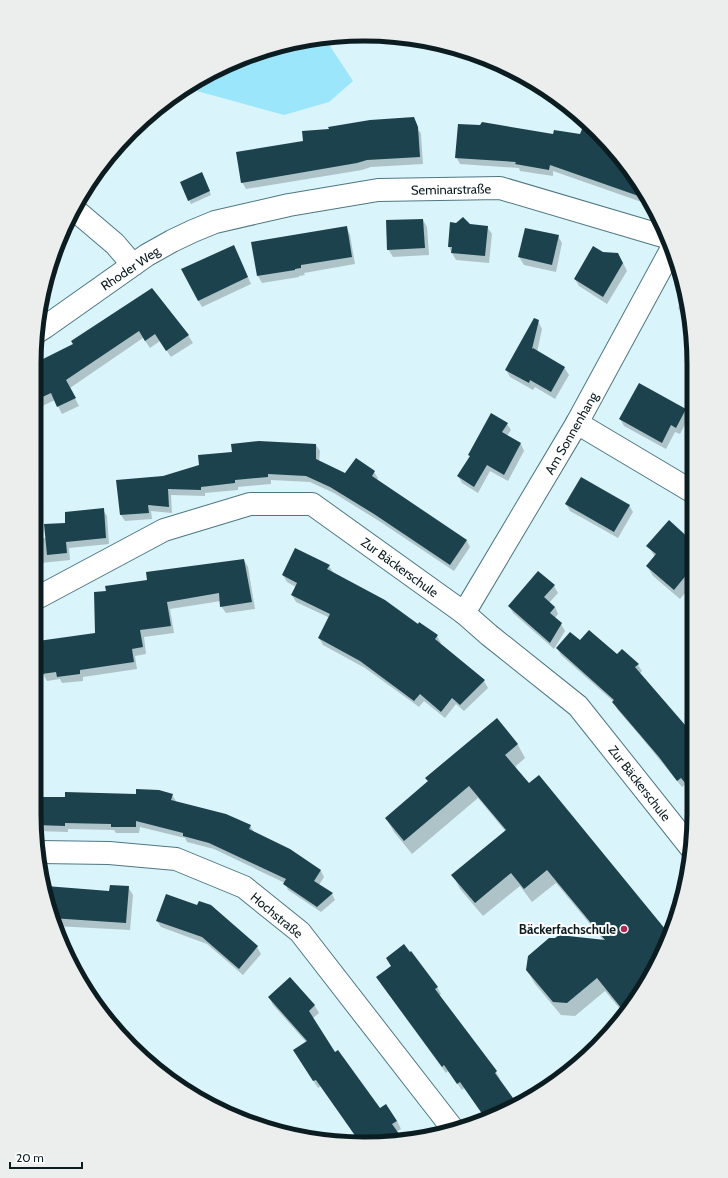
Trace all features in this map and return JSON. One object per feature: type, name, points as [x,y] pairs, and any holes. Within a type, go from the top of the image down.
[{"type":"street","name":"Seminarstraße","points":[[231,218],[289,205],[378,190],[500,188],[660,236]]},
{"type":"street","points":[[78,213],[115,244],[132,265]]},
{"type":"street","name":"Rhoder Weg","points":[[43,328],[147,255],[172,241],[215,222],[231,218]]},
{"type":"street","name":"Am Sonnenhang","points":[[464,613],[577,423],[668,255]]},
{"type":"street","points":[[577,423],[687,488]]},
{"type":"street","name":"Zur Bäckerschule","points":[[41,596],[164,530],[250,504],[312,504],[464,613],[489,635],[578,706],[685,841]]},
{"type":"street","name":"Hochstraße","points":[[44,852],[109,853],[176,859],[244,887],[300,932],[450,1125]]},
{"type":"shaded area","points":[[328,43],[353,81],[329,102],[284,115],[197,91],[221,74],[260,58],[301,47]]},
{"type":"building","points":[[414,117],[418,127],[420,157],[367,160],[241,183],[236,152],[303,141],[302,131],[329,129],[328,127],[370,120]]},
{"type":"building","points":[[482,122],[553,134],[554,130],[580,134],[583,127],[607,151],[640,197],[550,165],[549,170],[515,164],[516,162],[455,158],[458,124],[480,125]]},
{"type":"building","points":[[202,172],[210,191],[188,201],[180,182]]},
{"type":"building","points":[[463,217],[470,224],[488,226],[485,256],[451,253],[452,247],[448,247],[450,222],[456,223]]},
{"type":"building","points":[[423,219],[425,248],[387,250],[386,220]]},
{"type":"building","points":[[347,226],[352,257],[301,265],[301,268],[295,270],[257,276],[251,242]]},
{"type":"building","points":[[525,228],[559,235],[552,265],[518,257]]},
{"type":"building","points":[[234,245],[248,277],[198,301],[181,269]]},
{"type":"building","points":[[593,246],[603,252],[618,253],[623,263],[603,297],[574,279]]},
{"type":"building","points":[[152,288],[189,335],[166,351],[155,334],[145,341],[139,331],[66,380],[76,398],[57,407],[51,393],[41,398],[41,360],[73,344],[71,341]]},
{"type":"building","points":[[534,318],[539,320],[532,349],[533,348],[565,367],[551,392],[530,380],[529,383],[505,370]]},
{"type":"building","points":[[639,383],[686,409],[676,428],[671,425],[662,443],[619,419]]},
{"type":"building","points":[[491,413],[508,423],[502,432],[521,443],[504,475],[487,465],[474,487],[457,476],[470,456],[468,455]]},
{"type":"building","points":[[259,441],[316,444],[316,459],[345,473],[356,458],[375,471],[372,476],[467,540],[450,565],[374,514],[330,487],[306,476],[268,474],[268,477],[235,480],[235,483],[201,487],[201,490],[168,489],[169,507],[148,505],[149,513],[120,515],[116,480],[163,476],[199,465],[198,455],[232,452],[231,444]]},
{"type":"building","points":[[581,477],[630,505],[614,532],[565,504]]},
{"type":"building","points":[[104,508],[106,538],[66,542],[67,553],[47,555],[44,524],[65,523],[65,512]]},
{"type":"building","points":[[669,520],[687,536],[687,574],[674,590],[646,566],[656,554],[646,546]]},
{"type":"building","points":[[295,548],[330,565],[327,569],[385,600],[418,624],[419,622],[438,635],[435,639],[485,680],[460,705],[452,698],[441,712],[420,694],[414,701],[360,661],[318,638],[330,614],[291,595],[297,583],[282,575]]},
{"type":"building","points":[[244,559],[252,602],[220,607],[219,593],[167,602],[171,626],[140,630],[143,647],[132,649],[134,662],[80,670],[80,674],[57,677],[56,672],[42,674],[41,641],[95,633],[94,592],[106,591],[105,586],[147,580],[146,572]]},
{"type":"building","points":[[538,571],[555,585],[544,597],[555,607],[550,613],[562,623],[550,643],[508,606]]},
{"type":"building","points":[[589,630],[617,654],[622,649],[639,664],[635,667],[687,727],[687,785],[681,778],[677,781],[659,757],[612,702],[614,700],[556,648],[570,632],[580,640]]},
{"type":"building","points":[[497,718],[518,744],[505,755],[529,783],[539,775],[665,929],[644,976],[622,1009],[597,978],[567,1003],[553,1002],[526,970],[528,956],[549,938],[555,938],[559,935],[605,940],[547,870],[524,889],[511,873],[475,903],[451,875],[506,830],[469,786],[404,841],[385,818],[428,781],[425,778]]},
{"type":"building","points":[[136,789],[159,790],[173,794],[171,800],[226,814],[251,825],[249,829],[290,849],[321,870],[314,881],[333,893],[317,907],[283,884],[286,879],[209,843],[183,836],[183,833],[136,821],[136,827],[111,827],[111,824],[65,823],[65,826],[42,825],[41,797],[65,797],[65,792],[136,794]]},
{"type":"building","points":[[110,885],[129,886],[126,923],[58,918],[49,886],[109,891]]},
{"type":"building","points":[[166,894],[197,905],[199,901],[211,905],[258,946],[239,969],[202,937],[156,921]]},
{"type":"building","points":[[404,944],[410,952],[411,951],[438,987],[435,989],[497,1071],[495,1073],[513,1098],[501,1106],[482,1114],[460,1082],[457,1084],[444,1065],[442,1067],[376,977],[391,966],[386,958]]},
{"type":"building","points":[[290,977],[315,1005],[309,1011],[335,1052],[338,1050],[380,1108],[386,1104],[397,1121],[392,1124],[400,1135],[356,1137],[316,1080],[313,1081],[293,1050],[307,1041],[268,997]]},
{"type":"place","name":"Bäckerfachschule","points":[[624,929]]}]
